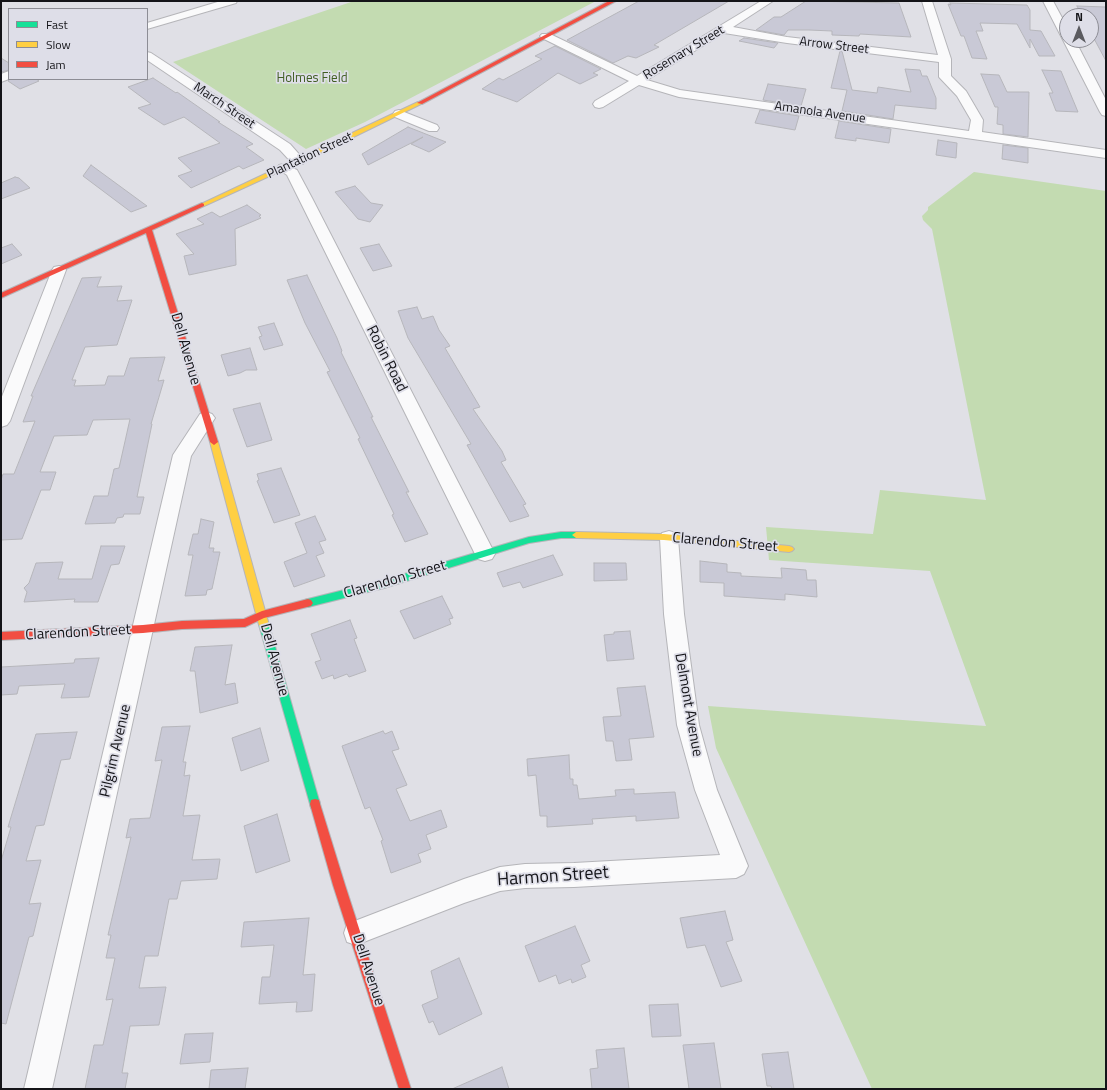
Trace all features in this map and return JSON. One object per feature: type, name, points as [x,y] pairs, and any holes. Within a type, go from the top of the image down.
[{"type":"street","points":[[148,26],[232,1]]},
{"type":"street","name":"Plantation Street","points":[[1,296],[149,230],[399,114],[613,1]]},
{"type":"street","name":"Rosemary Street","points":[[599,104],[768,1]]},
{"type":"street","points":[[927,1],[945,59],[945,77],[962,94],[977,120],[975,135]]},
{"type":"street","points":[[1048,1],[1059,22]]},
{"type":"street","name":"Arrow Street","points":[[723,29],[787,40],[945,59]]},
{"type":"street","name":"Amanola Avenue","points":[[546,36],[637,80],[663,89],[687,94],[1106,154]]},
{"type":"street","points":[[1073,48],[1106,112]]},
{"type":"street","name":"March Street","points":[[148,55],[285,147],[298,161]]},
{"type":"street","points":[[399,114],[433,128]]},
{"type":"street","name":"Robin Road","points":[[284,168],[292,173],[485,554]]},
{"type":"street","name":"Dell Avenue","points":[[149,230],[206,418],[262,615],[283,696],[339,885],[356,933],[405,1089]]},
{"type":"street","points":[[1,421],[59,270]]},
{"type":"street","name":"Pilgrim Avenue","points":[[38,1089],[144,629],[182,455],[206,418]]},
{"type":"street","name":"Clarendon Street","points":[[1,636],[144,629],[182,625],[245,623],[262,615],[359,591],[529,540],[561,535],[632,535],[789,549]]},
{"type":"street","name":"Delmont Avenue","points":[[669,538],[675,621],[688,725],[706,790],[736,866]]},
{"type":"street","name":"Harmon Street","points":[[356,933],[464,891],[500,879],[525,876],[574,875],[736,866]]},
{"type":"green space","name":"Holmes Field","points":[[354,1],[596,1],[365,122],[306,149],[173,62]]},
{"type":"green space","points":[[974,172],[1106,191],[1106,1089],[872,1089],[716,748],[708,706],[986,726],[930,571],[769,560],[766,527],[873,534],[880,490],[986,500],[932,229],[923,220],[922,216],[928,210],[928,207]]},
{"type":"building","points":[[639,1],[729,1],[654,45],[659,47],[636,58],[628,56],[613,63],[567,40]]},
{"type":"building","points":[[806,1],[899,3],[911,37],[860,34],[859,36],[832,35],[832,31],[809,30],[788,30],[784,35],[756,30],[774,17],[781,17]]},
{"type":"building","points":[[950,3],[1027,5],[1030,10],[1030,30],[1041,31],[1055,56],[1039,56],[1030,39],[1030,48],[1017,24],[980,23],[983,31],[976,31],[987,59],[972,58],[964,36],[961,36],[948,4],[951,5]]},
{"type":"building","points":[[1077,6],[1106,7],[1106,61],[1099,48],[1099,8],[1078,8]]},
{"type":"building","points":[[744,38],[778,43],[774,48],[739,41]]},
{"type":"building","points":[[555,46],[601,69],[593,73],[598,75],[580,84],[558,73],[517,102],[482,89],[499,78],[503,80],[542,59],[535,56]]},
{"type":"building","points":[[840,51],[842,51],[852,90],[877,93],[878,87],[911,92],[905,69],[920,70],[922,76],[927,76],[936,98],[936,109],[895,105],[893,119],[842,111],[847,90],[831,88]]},
{"type":"building","points":[[1,58],[8,62],[8,70],[1,72]]},
{"type":"building","points":[[1042,70],[1061,71],[1078,112],[1056,111],[1049,93],[1053,93]]},
{"type":"building","points":[[981,74],[999,75],[1007,92],[1029,92],[1028,137],[1003,134],[1003,125],[997,124],[998,107],[995,107]]},
{"type":"building","points":[[153,78],[176,93],[177,92],[220,122],[218,122],[253,144],[246,147],[264,160],[243,169],[239,166],[191,188],[178,176],[192,171],[178,158],[220,143],[184,117],[164,125],[138,108],[151,104],[128,87]]},
{"type":"building","points":[[38,80],[39,81],[20,89],[8,81]]},
{"type":"building","points":[[768,84],[806,89],[801,106],[763,100]]},
{"type":"building","points":[[760,110],[799,116],[795,130],[755,123]]},
{"type":"building","points":[[839,121],[891,129],[889,143],[856,138],[856,141],[835,138]]},
{"type":"building","points":[[408,127],[446,142],[429,152],[411,144],[423,137],[368,165],[362,154]]},
{"type":"building","points":[[938,140],[957,143],[956,158],[936,155]]},
{"type":"building","points":[[1003,145],[1028,148],[1028,163],[1002,159]]},
{"type":"building","points":[[91,165],[147,206],[131,212],[83,176]]},
{"type":"building","points":[[15,177],[19,178],[30,188],[1,199],[1,183]]},
{"type":"building","points":[[355,186],[371,203],[383,205],[370,222],[358,219],[335,192]]},
{"type":"building","points":[[247,205],[261,215],[259,216],[261,218],[235,229],[236,265],[189,275],[184,256],[194,254],[176,234],[204,224],[197,219],[212,212],[220,217]]},
{"type":"building","points":[[12,244],[22,255],[1,264],[1,248]]},
{"type":"building","points":[[379,244],[392,266],[373,271],[360,248]]},
{"type":"building","points":[[307,275],[337,338],[342,351],[341,352],[373,417],[371,417],[409,492],[406,492],[428,534],[405,542],[392,515],[394,514],[358,439],[360,438],[327,372],[330,371],[305,323],[287,280]]},
{"type":"building","points":[[101,277],[97,287],[122,286],[117,301],[132,300],[117,345],[85,347],[72,380],[76,380],[74,386],[105,385],[108,376],[124,376],[130,358],[165,357],[158,381],[164,380],[151,424],[137,497],[144,497],[140,514],[124,514],[123,517],[117,518],[115,523],[85,524],[94,496],[108,496],[114,469],[119,468],[130,419],[93,420],[87,435],[54,436],[40,472],[56,472],[50,490],[41,490],[22,539],[1,540],[1,480],[3,474],[14,474],[35,421],[23,422],[33,396],[31,396],[82,278]]},
{"type":"building","points":[[417,307],[422,319],[433,316],[439,330],[450,346],[445,348],[480,407],[473,409],[502,451],[506,460],[501,462],[526,504],[523,505],[529,516],[510,522],[467,445],[471,444],[408,338],[398,311]]},
{"type":"building","points":[[274,323],[283,345],[264,350],[259,337],[262,336],[258,327]]},
{"type":"building","points":[[250,348],[257,370],[246,370],[228,376],[221,355]]},
{"type":"building","points":[[260,403],[272,440],[247,447],[233,409]]},
{"type":"building","points":[[281,468],[300,515],[274,523],[257,481],[259,480],[257,474]]},
{"type":"building","points":[[315,516],[326,540],[319,542],[324,553],[316,556],[325,576],[294,587],[284,562],[307,553],[295,523]]},
{"type":"building","points":[[201,519],[214,522],[209,548],[214,548],[213,552],[220,552],[212,589],[207,590],[206,595],[185,596],[193,555],[188,555],[193,534],[198,534]]},
{"type":"building","points":[[101,546],[125,546],[119,564],[111,565],[98,602],[74,602],[75,599],[24,602],[27,592],[24,588],[29,583],[36,563],[63,562],[58,579],[92,579]]},
{"type":"building","points":[[553,555],[563,575],[523,588],[520,582],[503,587],[497,573]]},
{"type":"building","points":[[700,561],[727,564],[727,572],[741,573],[741,576],[782,578],[781,568],[806,570],[807,580],[816,580],[817,597],[785,594],[785,600],[724,596],[724,583],[700,582]]},
{"type":"building","points":[[594,563],[626,563],[627,580],[594,581]]},
{"type":"building","points":[[442,596],[453,618],[449,619],[451,624],[414,639],[400,611]]},
{"type":"building","points":[[350,620],[357,638],[354,639],[366,671],[349,677],[347,674],[334,679],[333,675],[322,679],[315,662],[321,660],[311,634]]},
{"type":"building","points":[[630,631],[634,659],[607,661],[604,635],[614,634],[614,632]]},
{"type":"building","points":[[232,645],[225,685],[235,683],[238,703],[200,713],[195,671],[190,671],[195,647]]},
{"type":"building","points":[[99,658],[89,697],[61,698],[65,684],[19,686],[17,694],[1,695],[1,667],[74,663],[75,659]]},
{"type":"building","points":[[645,686],[654,737],[629,739],[632,760],[616,761],[613,741],[606,741],[603,717],[621,716],[617,688]]},
{"type":"building","points":[[190,726],[183,762],[186,762],[184,776],[190,775],[183,816],[200,815],[192,860],[220,859],[217,879],[181,881],[177,899],[169,899],[158,956],[145,956],[139,988],[166,987],[159,1025],[130,1026],[122,1073],[128,1073],[125,1089],[85,1089],[94,1045],[103,1045],[113,999],[106,1000],[115,958],[106,958],[111,935],[108,935],[131,837],[126,838],[130,819],[150,818],[162,760],[155,761],[162,727]]},
{"type":"building","points":[[260,728],[269,761],[241,771],[232,738]]},
{"type":"building","points":[[383,731],[385,734],[392,731],[399,749],[392,751],[407,785],[396,789],[410,821],[441,810],[447,827],[426,835],[431,849],[418,854],[421,862],[391,873],[381,841],[383,840],[370,807],[365,809],[342,746]]},
{"type":"building","points":[[77,732],[70,759],[61,760],[44,825],[36,826],[26,861],[41,860],[29,904],[41,903],[33,936],[29,937],[6,1024],[1,1023],[1,861],[11,827],[8,827],[36,734]]},
{"type":"building","points":[[569,755],[570,779],[573,779],[573,785],[577,785],[579,799],[616,796],[615,790],[634,789],[634,794],[675,792],[679,818],[636,821],[636,816],[592,819],[593,824],[547,827],[547,816],[540,816],[536,775],[528,776],[527,759]]},
{"type":"building","points":[[277,814],[290,861],[256,873],[244,826]]},
{"type":"building","points":[[725,911],[733,940],[726,942],[742,981],[721,987],[705,945],[687,948],[680,918]]},
{"type":"building","points":[[309,918],[303,975],[315,974],[312,1011],[296,1012],[297,1002],[259,1004],[262,977],[270,977],[274,945],[241,947],[244,922]]},
{"type":"building","points":[[575,926],[590,961],[581,965],[586,977],[572,983],[571,979],[559,984],[556,975],[539,982],[525,946]]},
{"type":"building","points":[[459,958],[482,1014],[439,1035],[433,1021],[429,1023],[422,1005],[438,998],[431,971]]},
{"type":"building","points":[[678,1004],[681,1036],[652,1037],[649,1005]]},
{"type":"building","points":[[213,1033],[210,1062],[180,1064],[185,1034]]},
{"type":"building","points":[[714,1043],[721,1089],[689,1089],[683,1045]]},
{"type":"building","points":[[624,1048],[629,1089],[592,1089],[590,1069],[598,1068],[596,1050]]},
{"type":"building","points":[[788,1052],[794,1089],[772,1089],[771,1086],[767,1086],[762,1054]]},
{"type":"building","points":[[502,1067],[509,1089],[452,1089]]},
{"type":"building","points":[[248,1068],[245,1089],[209,1089],[211,1070]]},
{"type":"traffic: fast","points":[[308,603],[384,584],[529,540],[561,535],[576,535]]},
{"type":"traffic: fast","points":[[264,625],[315,804]]},
{"type":"traffic: slow","points":[[202,205],[331,146],[420,103]]},
{"type":"traffic: slow","points":[[214,442],[264,625]]},
{"type":"traffic: slow","points":[[576,535],[664,537],[789,549]]},
{"type":"traffic: jam","points":[[420,103],[613,1]]},
{"type":"traffic: jam","points":[[1,296],[202,205]]},
{"type":"traffic: jam","points":[[149,230],[214,442]]},
{"type":"traffic: jam","points":[[1,636],[143,629],[182,625],[245,623],[262,615],[308,603]]},
{"type":"traffic: jam","points":[[315,804],[339,885],[405,1089]]}]
